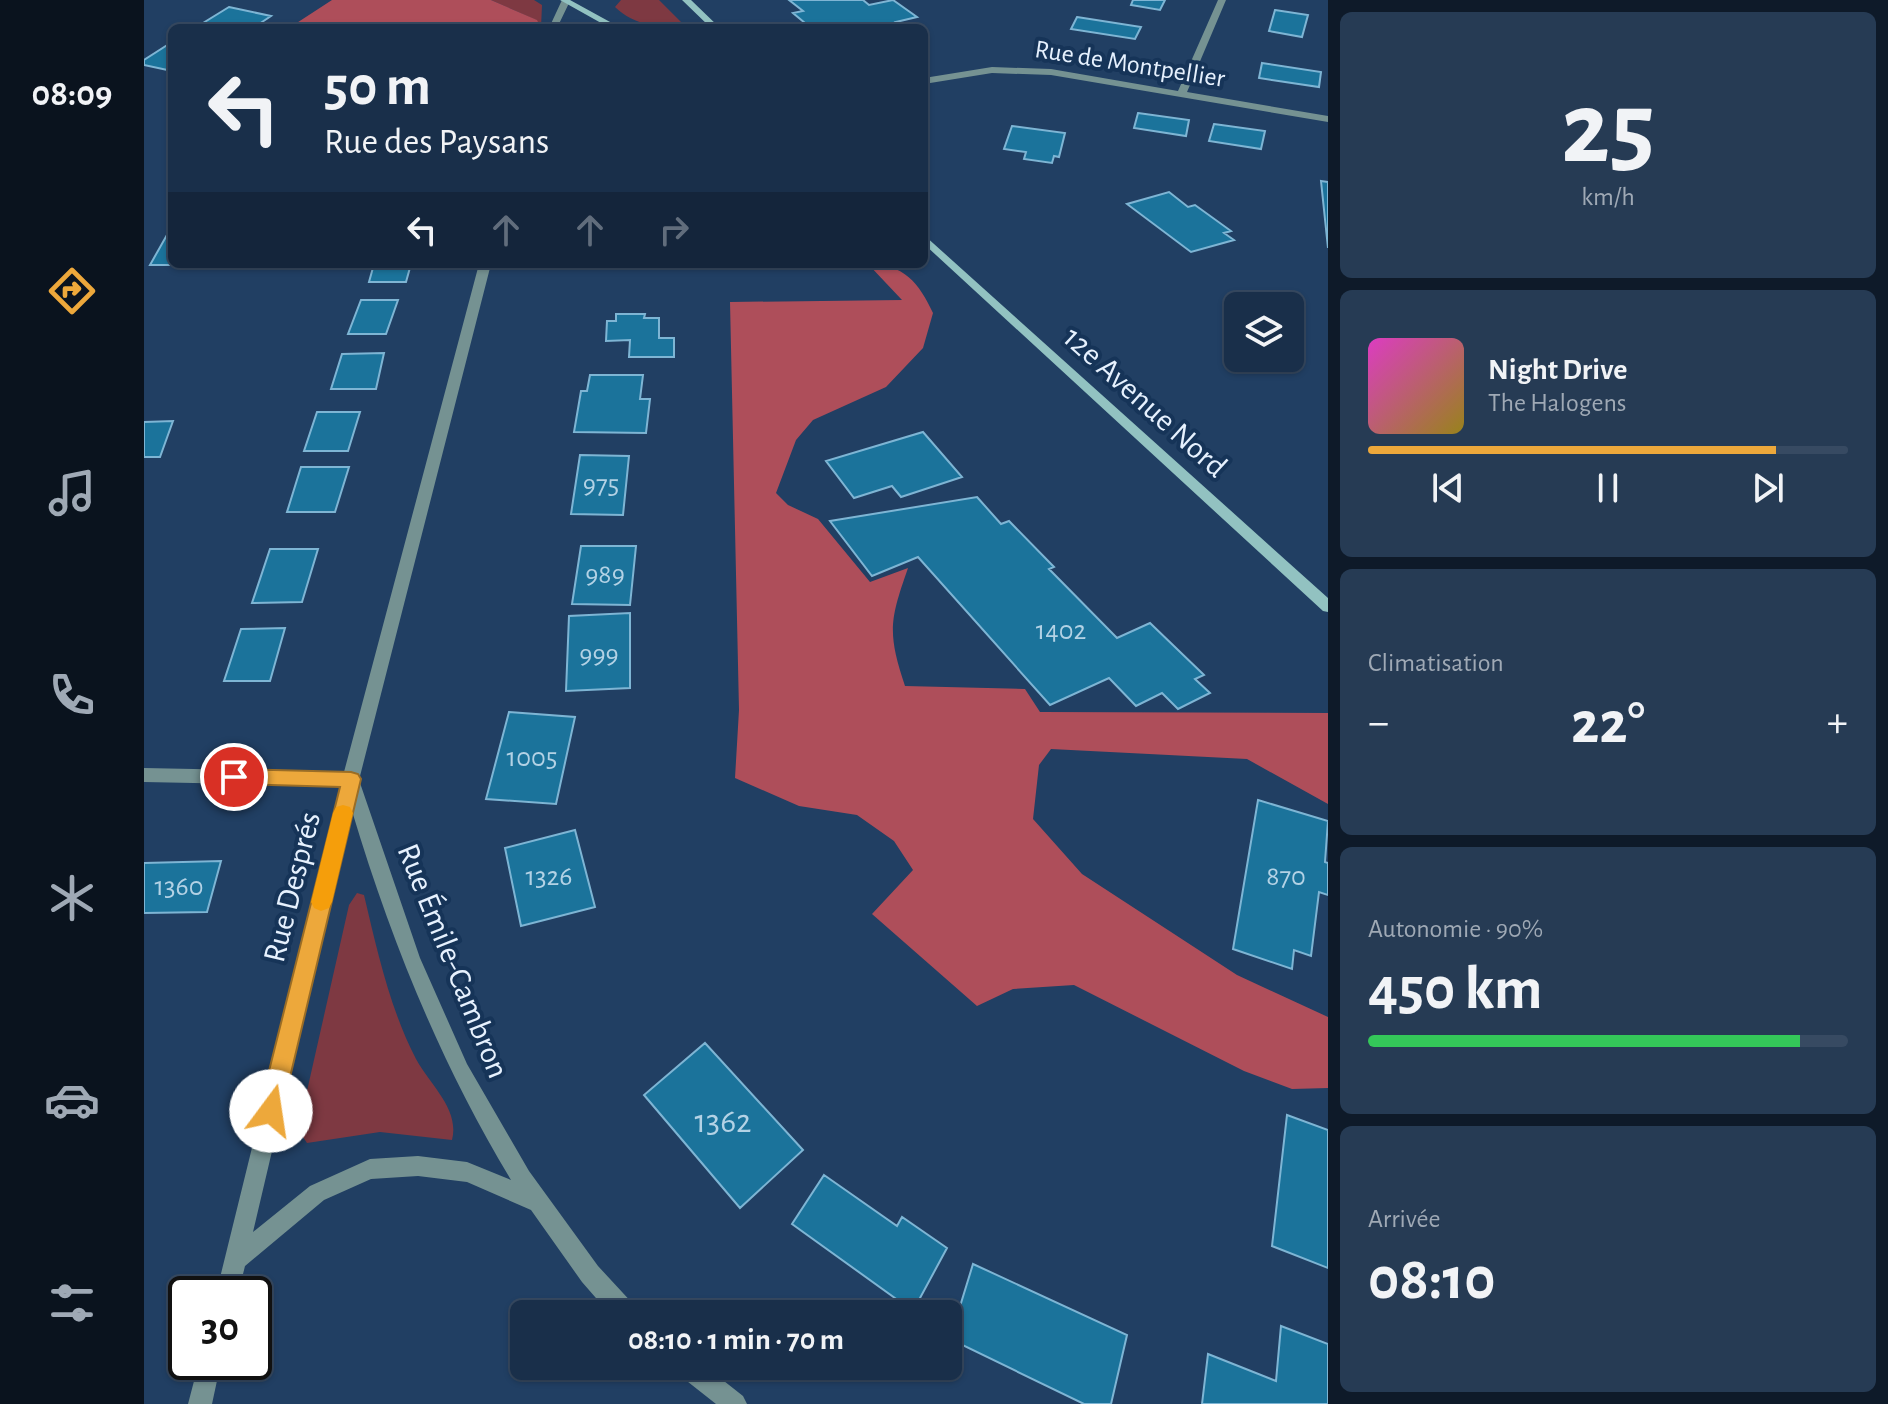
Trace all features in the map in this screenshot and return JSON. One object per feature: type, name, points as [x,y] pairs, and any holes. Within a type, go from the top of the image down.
[{"type":"main road","points":[[565,0],[609,24]]},
{"type":"main road","points":[[672,0],[689,2],[712,24]]},
{"type":"main road","points":[[598,5],[600,19]]},
{"type":"main road","name":"12e Avenue Nord","points":[[928,242],[1328,607]]},
{"type":"street","points":[[555,24],[565,0]]},
{"type":"street","points":[[1182,93],[1222,0]]},
{"type":"street","name":"Rue de Montpellier","points":[[928,80],[1010,69],[1051,72],[1328,119]]},
{"type":"street","name":"Rue Després","points":[[231,1276],[351,779],[484,268]]},
{"type":"street","points":[[144,775],[351,779]]},
{"type":"street","name":"Rue Émile-Cambron","points":[[351,779],[375,862],[445,1045],[492,1133],[536,1201],[611,1300]]},
{"type":"street","points":[[234,1261],[317,1193],[370,1169],[418,1166],[467,1172],[536,1201]]},
{"type":"street","points":[[200,1404],[206,1380]]},
{"type":"street","points":[[704,1380],[735,1404]]},
{"type":"shaded area","points":[[332,0],[491,0],[537,20],[539,24],[295,24]]},
{"type":"shaded area","points":[[491,0],[534,0],[542,5],[541,24]]},
{"type":"shaded area","points":[[621,0],[659,0],[683,24],[640,22],[615,7]]},
{"type":"shaded area","points":[[872,268],[893,268],[909,277],[922,293],[933,313],[923,348],[886,387],[813,420],[796,440],[776,493],[788,505],[818,519],[870,582],[908,568],[893,626],[895,652],[905,686],[1025,689],[1040,712],[1328,713],[1328,804],[1247,759],[1051,749],[1039,765],[1033,819],[1082,874],[1237,975],[1328,1017],[1328,1088],[1292,1089],[1244,1071],[1074,985],[1013,989],[977,1006],[872,914],[913,870],[894,841],[857,815],[799,806],[735,778],[739,710],[730,302],[902,300]]},
{"type":"shaded area","points":[[357,893],[364,895],[385,979],[407,1040],[452,1118],[452,1140],[380,1132],[307,1143],[301,1134],[302,1113],[349,905]]},
{"type":"building","points":[[789,0],[863,0],[869,5],[893,0],[917,17],[896,22],[899,24],[806,24],[793,13],[803,11]]},
{"type":"building","points":[[1133,0],[1165,0],[1160,10],[1131,5]]},
{"type":"building","points":[[229,7],[271,16],[259,24],[201,24]]},
{"type":"building","points":[[1275,10],[1308,15],[1302,37],[1269,31]]},
{"type":"building","points":[[1077,17],[1141,27],[1135,39],[1071,29]]},
{"type":"building","points":[[168,45],[168,70],[144,65],[144,60]]},
{"type":"building","points":[[1262,63],[1321,72],[1319,87],[1259,78]]},
{"type":"building","points":[[1138,113],[1189,120],[1186,136],[1134,128]]},
{"type":"building","points":[[1214,124],[1265,131],[1261,149],[1209,141]]},
{"type":"building","points":[[1012,126],[1065,133],[1059,157],[1054,156],[1052,163],[1024,159],[1026,152],[1004,149]]},
{"type":"building","points":[[1321,181],[1328,182],[1328,248]]},
{"type":"building","points":[[1169,192],[1188,207],[1195,205],[1231,231],[1224,233],[1234,240],[1191,252],[1127,204]]},
{"type":"building","points":[[168,233],[168,265],[150,265]]},
{"type":"building","points":[[373,268],[410,268],[406,282],[369,282]]},
{"type":"building","points":[[361,300],[398,300],[386,334],[348,334]]},
{"type":"building","points":[[616,314],[645,314],[644,318],[659,318],[659,338],[674,338],[674,357],[629,357],[630,340],[606,341],[607,321],[616,321]]},
{"type":"building","points":[[384,353],[376,389],[331,389],[342,354]]},
{"type":"building","points":[[590,375],[643,375],[640,399],[650,399],[646,433],[574,432],[581,391],[587,391]]},
{"type":"building","points":[[317,412],[360,412],[348,451],[304,451]]},
{"type":"building","points":[[173,421],[160,457],[144,457],[144,422]]},
{"type":"building","points":[[923,432],[962,477],[901,497],[892,486],[854,498],[826,461]]},
{"type":"building","points":[[580,455],[629,456],[623,515],[571,514]]},
{"type":"building","points":[[301,467],[349,467],[335,512],[287,512]]},
{"type":"building","points":[[977,497],[1001,524],[1009,521],[1054,567],[1049,569],[1117,638],[1150,623],[1204,675],[1195,679],[1210,693],[1178,709],[1162,693],[1136,706],[1109,678],[1050,705],[918,557],[872,576],[830,521]]},
{"type":"building","points":[[581,546],[636,546],[630,605],[572,604]]},
{"type":"building","points":[[270,549],[318,549],[302,602],[252,603]]},
{"type":"building","points":[[630,613],[630,688],[566,691],[569,616]]},
{"type":"building","points":[[285,628],[270,681],[224,681],[241,629]]},
{"type":"building","points":[[509,712],[575,717],[556,804],[486,799]]},
{"type":"building","points":[[1258,800],[1328,821],[1325,862],[1328,863],[1328,895],[1319,892],[1311,956],[1294,950],[1292,969],[1233,949]]},
{"type":"building","points":[[575,830],[595,907],[521,926],[505,848]]},
{"type":"building","points":[[221,861],[207,912],[144,913],[144,863]]},
{"type":"building","points":[[705,1043],[803,1150],[740,1208],[644,1095]]},
{"type":"building","points":[[1287,1115],[1328,1130],[1328,1268],[1272,1246]]},
{"type":"building","points":[[824,1175],[897,1226],[902,1217],[947,1248],[919,1300],[898,1300],[792,1224]]},
{"type":"building","points":[[973,1264],[1127,1335],[1111,1404],[1084,1404],[962,1345],[962,1300]]},
{"type":"building","points":[[1281,1326],[1328,1344],[1328,1404],[1202,1404],[1208,1354],[1276,1381]]},
{"type":"slow traffic","points":[[321,902],[343,813]]},
{"type":"route","points":[[234,777],[351,779],[271,1111]]}]
